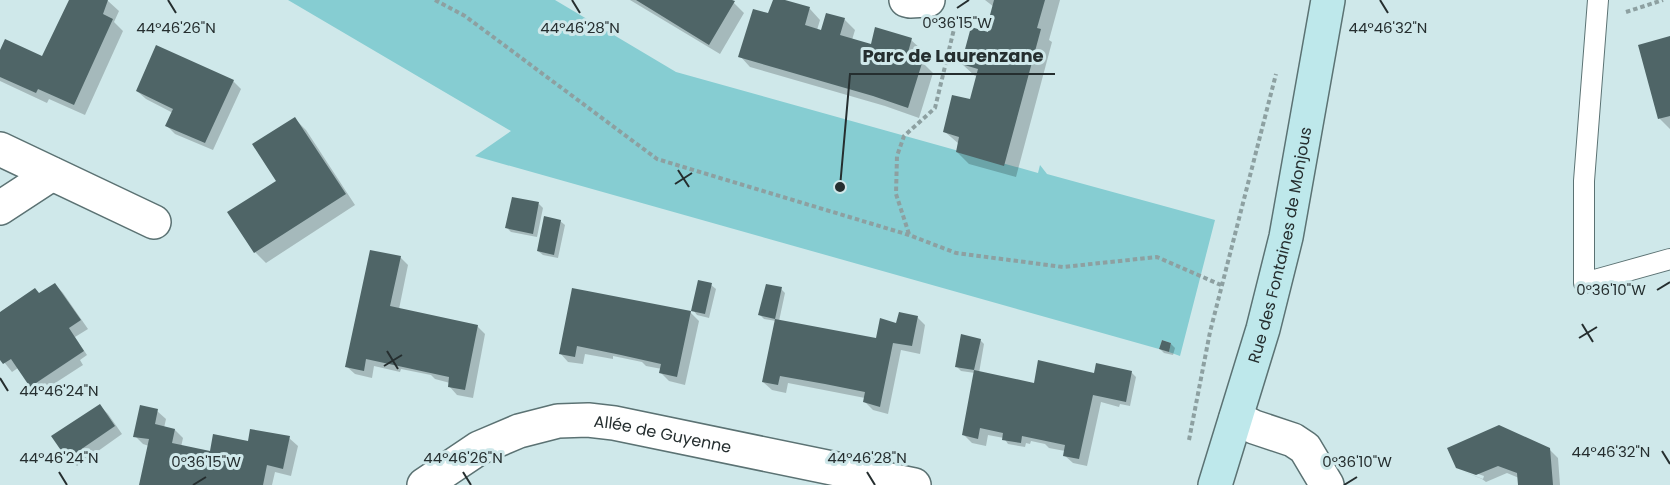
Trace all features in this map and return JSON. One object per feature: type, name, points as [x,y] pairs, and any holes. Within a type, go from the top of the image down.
[{"type":"street","points":[[906,0],[928,0]]},
{"type":"street","name":"Rue des Fontaines de Monjous","points":[[1215,485],[1263,329],[1286,237],[1328,0]]},
{"type":"street","points":[[0,149],[154,222]]},
{"type":"street","points":[[0,208],[52,174]]},
{"type":"street","points":[[1236,418],[1254,427],[1293,440],[1305,448],[1327,485]]},
{"type":"street","name":"Allée de Guyenne","points":[[424,485],[479,448],[519,431],[558,421],[588,420],[614,423],[914,485]]},
{"type":"lane","points":[[1598,0],[1584,181],[1584,283],[1670,259]]},
{"type":"path","points":[[435,0],[465,16],[657,159],[909,235],[956,253],[1063,267],[1157,257],[1221,285]]},
{"type":"path","points":[[909,235],[896,194],[897,156],[904,136],[935,108],[954,29],[928,0]]},
{"type":"path","points":[[1596,21],[1663,0]]},
{"type":"path","points":[[1188,442],[1221,285],[1278,64]]},
{"type":"shaded area","points":[[288,0],[555,0],[676,72],[1038,173],[1040,165],[1047,174],[1215,220],[1180,356],[1169,352],[1171,343],[1162,340],[1159,349],[475,156],[511,131]]},
{"type":"building","points":[[69,0],[108,0],[103,14],[113,19],[74,105],[38,89],[36,93],[0,77],[0,50],[5,39],[42,56]]},
{"type":"building","points":[[636,0],[732,0],[735,1],[709,45]]},
{"type":"building","points":[[773,0],[785,0],[810,7],[805,25],[821,30],[826,13],[845,18],[840,35],[871,44],[875,27],[912,38],[907,56],[923,60],[908,108],[738,57],[753,9],[768,13]]},
{"type":"building","points":[[994,0],[1045,0],[1037,28],[1041,29],[1004,166],[956,152],[959,137],[943,132],[952,95],[970,99],[978,69],[961,64],[971,27],[988,32]]},
{"type":"building","points":[[1670,36],[1670,116],[1658,119],[1638,45]]},
{"type":"building","points":[[156,45],[234,80],[205,143],[165,126],[173,109],[136,91]]},
{"type":"building","points":[[295,117],[346,194],[254,253],[227,212],[276,181],[252,144]]},
{"type":"building","points":[[512,197],[539,202],[533,234],[505,228]]},
{"type":"building","points":[[544,216],[561,220],[554,255],[537,251]]},
{"type":"building","points":[[370,250],[401,256],[390,306],[478,325],[465,390],[448,387],[449,377],[366,359],[364,371],[345,367]]},
{"type":"building","points":[[698,280],[712,283],[705,314],[691,311]]},
{"type":"building","points":[[55,283],[81,320],[69,328],[84,351],[30,387],[11,359],[3,364],[0,360],[0,312],[35,288],[39,293]]},
{"type":"building","points":[[766,284],[782,287],[775,319],[758,315]]},
{"type":"building","points":[[572,288],[691,311],[677,377],[659,373],[661,364],[577,346],[575,357],[559,354]]},
{"type":"building","points":[[899,312],[918,316],[912,346],[893,343],[880,407],[863,402],[865,392],[780,376],[778,385],[762,382],[775,319],[876,338],[880,318],[896,323]]},
{"type":"building","points":[[961,334],[981,339],[974,370],[955,367]]},
{"type":"building","points":[[1162,340],[1171,343],[1169,352],[1159,349]]},
{"type":"building","points":[[1038,360],[1094,373],[1096,363],[1132,371],[1126,402],[1093,395],[1079,459],[1063,456],[1065,445],[1022,436],[1021,443],[1002,440],[1003,433],[980,428],[978,439],[962,435],[974,370],[1034,383]]},
{"type":"building","points":[[100,404],[115,426],[67,459],[51,436]]},
{"type":"building","points":[[140,405],[158,409],[155,424],[175,429],[172,443],[210,451],[213,434],[248,441],[250,429],[290,436],[283,469],[267,465],[263,485],[139,485],[149,439],[133,437]]},
{"type":"building","points":[[1499,425],[1550,448],[1553,485],[1518,485],[1517,473],[1498,466],[1476,475],[1456,468],[1447,448]]},
{"type":"place","name":"Parc de Laurenzane","points":[[840,187]]}]
